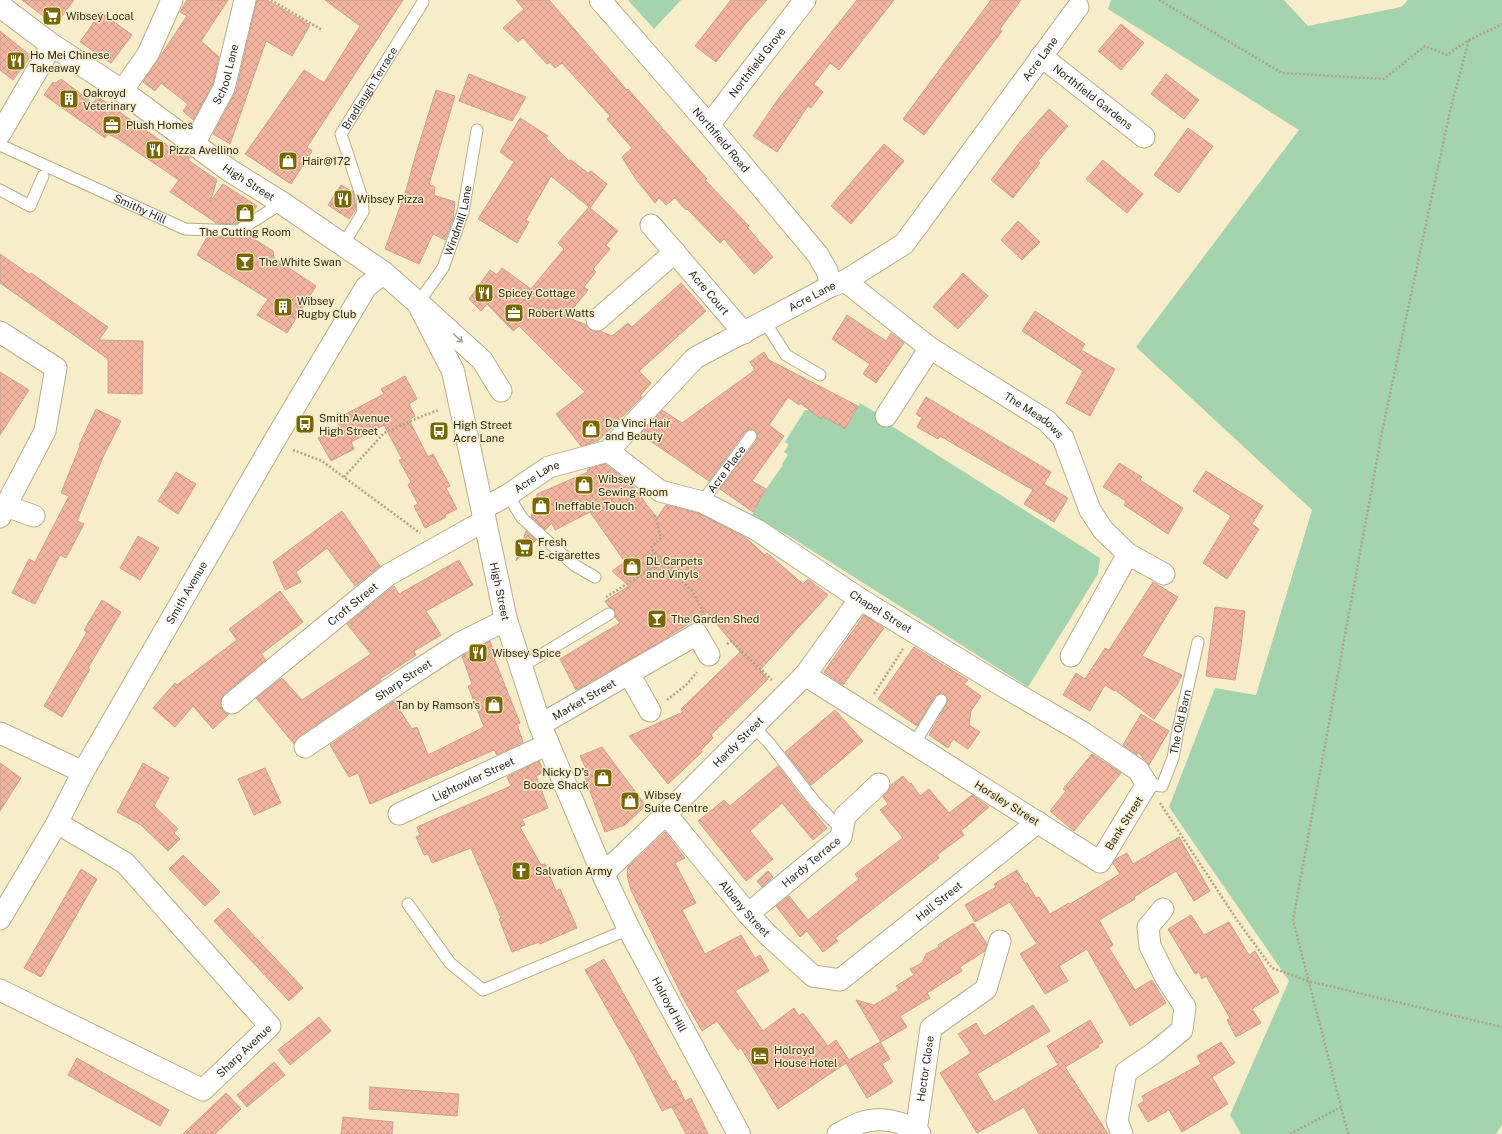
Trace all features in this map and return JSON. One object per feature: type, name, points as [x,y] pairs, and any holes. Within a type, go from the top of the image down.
[{"type":"main road","name":"High Street","points":[[0,6],[52,45],[122,91],[229,170],[282,203],[384,273],[418,303],[453,370],[506,620],[521,667],[544,735],[603,874]]},
{"type":"main road","name":"Holroyd Hill","points":[[603,874],[629,929],[739,1134]]},
{"type":"street","points":[[122,91],[148,54],[172,0]]},
{"type":"street","name":"School Lane","points":[[194,144],[224,88],[245,0]]},
{"type":"street","name":"Northfield Road","points":[[600,0],[709,125],[818,255],[827,271],[838,283]]},
{"type":"street","name":"Northfield Grove","points":[[709,125],[805,0]]},
{"type":"street","name":"Acre Lane","points":[[483,515],[508,495],[549,467],[608,451],[695,358],[838,283],[904,244],[1081,3]]},
{"type":"street","points":[[0,134],[52,45]]},
{"type":"street","name":"Northfield Gardens","points":[[1041,56],[1144,138]]},
{"type":"street","name":"Acre Court","points":[[651,225],[744,333]]},
{"type":"street","points":[[597,320],[675,252]]},
{"type":"street","name":"Smith Avenue","points":[[0,919],[57,824],[83,772],[273,443],[366,287],[384,273]]},
{"type":"street","name":"The Meadows","points":[[838,283],[930,348],[1047,422],[1063,438],[1090,510],[1103,530],[1128,554],[1164,574]]},
{"type":"street","name":"High Street","points":[[418,303],[482,360],[501,391]]},
{"type":"street","points":[[0,332],[56,368],[45,431],[3,511],[34,516]]},
{"type":"street","points":[[886,416],[930,348]]},
{"type":"street","name":"Chapel Street","points":[[608,451],[660,491],[702,502],[757,530],[860,599],[1001,685],[1082,732],[1138,770],[1147,784]]},
{"type":"street","name":"Croft Street","points":[[232,703],[388,575],[438,547],[483,515]]},
{"type":"street","points":[[1070,656],[1128,554]]},
{"type":"street","name":"Hardy Street","points":[[603,874],[666,814],[805,675],[860,599]]},
{"type":"street","name":"Sharp Street","points":[[305,746],[460,643],[506,620]]},
{"type":"street","points":[[703,627],[716,648]]},
{"type":"street","name":"Market Street","points":[[544,735],[629,674],[703,627]]},
{"type":"street","name":"Market Street","points":[[629,674],[650,711]]},
{"type":"street","name":"Horsley Street","points":[[805,675],[1100,862]]},
{"type":"street","points":[[0,733],[83,772]]},
{"type":"street","name":"Lightowler Street","points":[[399,814],[544,735]]},
{"type":"street","name":"Hardy Terrace","points":[[748,914],[841,837],[845,816],[879,784]]},
{"type":"street","name":"Bank Street","points":[[1100,862],[1147,784]]},
{"type":"street","name":"Albany Street","points":[[666,814],[748,914],[813,976],[840,980]]},
{"type":"street","name":"Hall Street","points":[[840,980],[1038,822]]},
{"type":"street","name":"Sharp Avenue","points":[[0,990],[202,1090],[270,1026],[124,863],[57,824]]},
{"type":"street","points":[[1122,1134],[1117,1121],[1126,1072],[1154,1053],[1182,1030],[1185,1006],[1166,978],[1150,946],[1148,927],[1163,909]]},
{"type":"street","name":"Hector Close","points":[[918,1132],[931,1028],[986,989],[1000,941]]},
{"type":"street","points":[[838,1134],[861,1122],[878,1120],[895,1122],[918,1132]]},
{"type":"lane","name":"Bradlaugh Terrace","points":[[343,245],[363,212],[362,198],[341,134],[423,2]]},
{"type":"lane","name":"Windmill Lane","points":[[418,303],[443,268],[463,212],[477,130]]},
{"type":"lane","name":"Smithy Hill","points":[[0,134],[185,229],[238,232],[282,203]]},
{"type":"lane","points":[[0,190],[30,206],[44,176]]},
{"type":"lane","points":[[765,322],[786,355],[820,375]]},
{"type":"lane","name":"Acre Place","points":[[702,502],[751,436]]},
{"type":"lane","points":[[508,495],[522,518],[574,565],[595,578]]},
{"type":"lane","points":[[521,667],[609,614]]},
{"type":"lane","name":"The Old Barn","points":[[1147,784],[1162,786],[1173,758],[1198,642]]},
{"type":"lane","points":[[914,744],[941,700]]},
{"type":"lane","points":[[754,727],[770,744],[815,802],[834,822],[844,824]]},
{"type":"lane","points":[[408,904],[450,963],[483,990],[629,929]]},
{"type":"path","points":[[271,0],[322,30]]},
{"type":"path","points":[[1159,0],[1282,73],[1384,79],[1425,46],[1447,55],[1469,40],[1502,24]]},
{"type":"path","points":[[1348,1134],[1293,920],[1383,427],[1450,111],[1469,40]]},
{"type":"path","points":[[344,477],[384,433],[425,415],[460,404]]},
{"type":"path","points":[[273,443],[322,461],[438,547]]},
{"type":"path","points":[[660,491],[656,516],[661,538],[651,548],[662,562],[692,591],[703,627]]},
{"type":"path","points":[[609,614],[601,600],[662,562]]},
{"type":"path","points":[[863,712],[915,632]]},
{"type":"path","points":[[650,711],[686,685],[716,648],[726,645],[731,641],[786,694]]},
{"type":"path","points":[[1147,784],[1237,920],[1272,968],[1308,981],[1502,1027]]},
{"type":"path","points":[[1290,1134],[1341,1107]]},
{"type":"green space","points":[[628,0],[681,0],[654,29]]},
{"type":"green space","points":[[1111,0],[1284,0],[1308,26],[1401,7],[1408,0],[1502,0],[1502,1125],[1496,1134],[1241,1134],[1230,1115],[1289,981],[1169,807],[1215,688],[1256,695],[1312,510],[1136,347],[1299,130],[1108,9]]},
{"type":"green space","points":[[860,403],[891,422],[890,425],[1100,558],[1098,574],[1028,687],[789,536],[752,515],[766,489],[783,465],[782,464],[788,455],[784,452],[789,445],[785,442],[805,410],[821,414],[845,429]]},
{"type":"building","name":"Wibsey Local","points":[[22,0],[74,0],[55,25]]},
{"type":"building","points":[[187,0],[228,0],[201,41],[219,57],[213,84],[193,120],[183,111],[188,104],[161,83],[155,91],[143,82],[187,16],[180,12]]},
{"type":"building","points":[[257,0],[267,0],[310,25],[292,56],[266,41],[230,144],[213,134],[236,91]]},
{"type":"building","points":[[325,0],[403,0],[307,147],[312,151],[291,184],[245,154],[304,70],[324,83],[360,26]]},
{"type":"building","points":[[516,0],[549,0],[707,179],[705,180],[749,226],[747,227],[773,257],[754,274],[724,239],[720,243],[675,198],[666,205],[659,198],[655,203],[635,178],[622,157],[632,148],[607,119],[610,116],[562,63],[555,68],[550,62],[547,64],[523,38],[518,42],[503,28],[524,9]]},
{"type":"building","points":[[731,0],[767,0],[747,22],[716,62],[695,46]]},
{"type":"building","points":[[857,0],[894,0],[839,70],[830,63],[814,84],[823,92],[811,108],[808,106],[777,152],[753,136],[778,99]]},
{"type":"building","points":[[991,0],[1021,0],[1000,29],[1002,31],[924,135],[903,119]]},
{"type":"building","points":[[101,12],[132,35],[111,63],[80,42]]},
{"type":"building","points":[[1121,24],[1144,43],[1121,70],[1098,51]]},
{"type":"building","name":"Ho Mei Chinese Takeaway","points":[[0,31],[31,56],[13,80],[0,70]]},
{"type":"building","points":[[469,74],[526,97],[512,121],[459,101]]},
{"type":"building","points":[[1166,74],[1199,100],[1184,119],[1151,94]]},
{"type":"building","points":[[61,79],[93,103],[98,97],[167,145],[190,158],[188,160],[217,180],[210,202],[223,184],[257,206],[251,215],[236,224],[215,223],[170,192],[179,180],[118,139],[108,134],[105,138],[44,95],[53,82],[56,83]]},
{"type":"building","points":[[436,90],[455,96],[429,184],[435,187],[434,195],[455,202],[453,220],[445,240],[433,234],[419,264],[385,249],[407,187]]},
{"type":"building","points":[[1049,109],[1068,126],[1038,161],[1040,163],[1013,198],[991,180],[1020,142]]},
{"type":"building","points":[[520,118],[548,136],[546,138],[569,161],[571,160],[588,173],[591,171],[607,184],[590,208],[618,231],[606,245],[610,249],[593,269],[596,272],[584,287],[588,290],[566,317],[587,325],[593,331],[600,331],[612,336],[628,323],[632,327],[681,283],[706,311],[639,371],[651,383],[640,396],[642,397],[598,441],[581,446],[556,414],[585,392],[519,326],[513,331],[487,304],[481,311],[469,299],[490,270],[497,275],[502,268],[531,289],[564,249],[558,243],[589,207],[551,176],[526,220],[529,222],[517,243],[478,219],[514,162],[500,152]]},
{"type":"building","points":[[1188,128],[1213,146],[1179,193],[1154,175]]},
{"type":"building","points":[[884,144],[904,161],[851,224],[831,206]]},
{"type":"building","points":[[1103,160],[1143,194],[1127,213],[1086,179]]},
{"type":"building","name":"Wibsey Pizza","points":[[341,185],[353,192],[356,209],[349,219],[328,205]]},
{"type":"building","points":[[1018,221],[1040,242],[1022,260],[1001,240]]},
{"type":"building","name":"The White Swan","points":[[246,234],[273,251],[274,258],[316,286],[287,333],[257,315],[268,299],[197,255],[207,237],[238,238]]},
{"type":"building","points":[[0,254],[30,275],[31,273],[108,327],[99,340],[143,341],[142,394],[108,393],[108,359],[0,283]]},
{"type":"building","points":[[963,273],[988,296],[958,329],[933,307]]},
{"type":"building","points":[[1035,311],[1085,344],[1081,350],[1115,369],[1090,416],[1066,403],[1083,371],[1022,331]]},
{"type":"building","points":[[847,315],[886,341],[891,333],[904,343],[876,383],[863,374],[870,364],[832,339]]},
{"type":"building","points":[[764,352],[769,360],[858,406],[845,429],[823,416],[821,419],[800,403],[799,405],[788,397],[769,425],[784,436],[752,481],[766,489],[753,512],[720,489],[757,440],[758,434],[755,430],[749,429],[745,432],[709,481],[640,434],[662,410],[682,423],[755,370],[750,362]]},
{"type":"building","points":[[0,372],[29,390],[0,435]]},
{"type":"building","points":[[405,376],[417,399],[409,404],[415,416],[409,420],[428,457],[433,454],[450,486],[446,488],[457,509],[445,515],[446,517],[425,528],[414,506],[418,504],[408,485],[411,482],[399,460],[402,459],[384,425],[351,442],[354,449],[331,461],[318,438],[340,427],[336,419],[384,394],[381,389]]},
{"type":"building","points":[[926,397],[1051,472],[1044,484],[1068,498],[1054,522],[1024,504],[1033,490],[940,436],[938,439],[917,427],[922,418],[916,414]]},
{"type":"building","points":[[96,409],[121,421],[103,457],[77,521],[84,524],[66,558],[60,555],[35,604],[12,593],[29,559],[35,562],[69,496],[61,493],[80,446],[79,445]]},
{"type":"building","points":[[1119,463],[1142,477],[1140,480],[1183,508],[1168,534],[1124,505],[1126,501],[1103,487]]},
{"type":"building","points":[[605,464],[621,476],[630,487],[632,485],[657,518],[666,505],[698,513],[746,538],[765,555],[767,553],[803,584],[808,579],[828,595],[760,670],[768,679],[711,735],[713,738],[701,750],[702,752],[668,784],[629,736],[683,712],[681,709],[740,652],[707,612],[655,645],[576,690],[560,659],[620,623],[615,617],[615,610],[609,607],[605,601],[629,586],[612,571],[625,562],[590,512],[555,530],[552,523],[545,530],[531,517],[537,494],[588,472],[587,470],[591,468]]},
{"type":"building","points":[[1206,471],[1263,506],[1252,524],[1259,529],[1227,579],[1203,563],[1231,516],[1193,491]]},
{"type":"building","points":[[176,472],[196,484],[178,514],[158,501]]},
{"type":"building","points":[[342,511],[380,566],[355,586],[327,548],[296,572],[301,582],[285,590],[273,562]]},
{"type":"building","name":"Fresh E-cigarettes","points":[[526,531],[536,540],[516,561]]},
{"type":"building","points":[[138,536],[159,548],[140,580],[120,568]]},
{"type":"building","points":[[459,560],[473,585],[426,611],[441,635],[414,651],[416,655],[380,679],[381,681],[298,737],[294,744],[256,698],[282,678],[302,700],[371,654],[347,624],[394,586],[399,594]]},
{"type":"building","points":[[1153,582],[1178,597],[1142,656],[1182,675],[1154,719],[1115,690],[1114,691],[1105,685],[1090,711],[1063,695],[1076,673],[1085,679],[1105,648],[1109,650]]},
{"type":"building","points":[[280,591],[303,622],[261,654],[266,660],[224,694],[220,705],[223,711],[229,714],[213,729],[193,706],[175,727],[153,708],[175,683],[177,685],[237,640],[229,629]]},
{"type":"building","points":[[102,600],[121,612],[88,668],[90,669],[62,717],[44,706],[87,632],[84,630]]},
{"type":"building","points":[[1215,607],[1245,611],[1235,680],[1206,676]]},
{"type":"building","points":[[864,615],[884,628],[843,685],[824,672]]},
{"type":"building","points":[[490,641],[496,657],[494,658],[520,723],[517,724],[523,742],[497,755],[494,750],[370,804],[358,773],[349,777],[330,745],[394,701],[412,729],[417,727],[428,755],[484,727],[468,686],[472,684],[462,656]]},
{"type":"building","points":[[914,647],[968,680],[964,684],[981,696],[971,711],[969,725],[980,732],[968,749],[953,739],[948,748],[929,735],[947,703],[947,697],[944,694],[941,693],[935,696],[917,726],[878,699]]},
{"type":"building","points":[[835,710],[863,741],[811,785],[785,752]]},
{"type":"building","points":[[1141,714],[1169,731],[1149,765],[1138,752],[1137,755],[1123,745]]},
{"type":"building","points":[[602,747],[643,802],[643,808],[625,825],[605,832],[584,775],[588,773],[580,756]]},
{"type":"building","points":[[1092,754],[1121,773],[1074,831],[1050,811],[1066,791],[1063,789]]},
{"type":"building","name":"Salvation Army","points":[[539,761],[544,772],[536,776],[548,808],[522,819],[525,825],[520,827],[541,865],[545,864],[556,891],[560,889],[577,928],[540,944],[539,942],[512,952],[499,919],[501,918],[471,848],[432,863],[428,854],[424,855],[416,837],[420,835],[417,827],[511,786],[507,777]]},
{"type":"building","points":[[0,763],[21,778],[0,811]]},
{"type":"building","points":[[143,763],[169,778],[154,806],[178,829],[174,833],[180,839],[168,851],[141,825],[117,812]]},
{"type":"building","points":[[778,766],[827,828],[813,840],[782,803],[750,831],[773,859],[746,881],[698,821],[724,800],[730,806]]},
{"type":"building","points":[[265,768],[281,803],[254,815],[238,779]]},
{"type":"building","points":[[903,776],[910,784],[911,783],[920,796],[929,789],[949,813],[972,795],[989,807],[961,831],[964,835],[937,855],[939,858],[835,938],[838,941],[823,952],[807,931],[800,937],[776,906],[789,896],[808,920],[859,879],[855,874],[903,838],[880,810],[888,804],[883,797],[891,785]]},
{"type":"building","points":[[665,832],[685,858],[675,863],[696,903],[682,910],[705,954],[741,935],[755,958],[760,955],[769,971],[735,991],[763,1031],[794,1008],[799,1016],[803,1013],[828,1046],[836,1040],[849,1060],[880,1042],[890,1059],[882,1064],[893,1082],[867,1098],[846,1063],[778,1109],[741,1048],[738,1050],[717,1021],[702,1031],[682,996],[631,890],[627,875],[628,867]]},
{"type":"building","points":[[1179,837],[1210,891],[1194,901],[1176,871],[1134,897],[1135,899],[1099,920],[1113,945],[1109,948],[1135,990],[1152,980],[1166,1003],[1130,1026],[1087,949],[1059,966],[1068,981],[1045,994],[1020,954],[1037,944],[1010,902],[975,922],[965,905],[996,887],[994,884],[1017,870],[1025,884],[1027,883],[1036,898],[1039,897],[1050,914],[1069,903],[1070,904],[1120,874],[1113,863],[1116,859],[1127,853],[1133,864]]},
{"type":"building","points":[[183,855],[220,892],[205,906],[169,869]]},
{"type":"building","points":[[81,869],[97,879],[41,977],[24,968]]},
{"type":"building","points":[[768,871],[773,877],[762,887],[757,881]]},
{"type":"building","points":[[228,908],[303,988],[289,1001],[214,921]]},
{"type":"building","points":[[1191,915],[1204,935],[1229,922],[1249,955],[1255,951],[1279,992],[1252,1009],[1261,1023],[1236,1037],[1227,1020],[1230,1018],[1206,976],[1202,979],[1199,972],[1195,974],[1168,929]]},
{"type":"building","points":[[973,923],[987,944],[985,951],[960,967],[962,971],[927,993],[930,998],[900,1016],[907,1027],[881,1042],[856,1000],[874,1005],[899,990],[896,986],[914,975],[910,969],[922,963],[926,954],[939,947],[938,945]]},
{"type":"building","points":[[604,959],[673,1082],[675,1080],[685,1101],[691,1098],[708,1134],[686,1134],[672,1107],[683,1102],[662,1111],[636,1060],[585,970]]},
{"type":"building","points":[[1033,1005],[1050,1031],[977,1074],[994,1102],[1058,1065],[1047,1046],[1090,1020],[1103,1042],[1098,1045],[1099,1047],[1065,1067],[1108,1134],[1039,1134],[1024,1107],[977,1133],[940,1073],[971,1053],[958,1034],[976,1023],[984,1036]]},
{"type":"building","points":[[319,1017],[331,1031],[290,1065],[278,1050]]},
{"type":"building","points":[[1221,1042],[1235,1063],[1212,1077],[1228,1104],[1182,1132],[1169,1110],[1148,1122],[1138,1105],[1144,1101],[1142,1096],[1201,1064],[1197,1056]]},
{"type":"building","points":[[77,1058],[169,1110],[160,1126],[68,1075]]},
{"type":"building","points":[[274,1062],[285,1075],[247,1107],[237,1095]]},
{"type":"building","points":[[370,1087],[459,1094],[457,1116],[369,1109]]},
{"type":"building","points":[[226,1093],[241,1109],[215,1134],[183,1134]]},
{"type":"building","points":[[343,1117],[393,1122],[392,1134],[341,1134]]},
{"type":"place","name":"Wibsey Local","points":[[52,16]]},
{"type":"place","name":"Ho Mei Chinese Takeaway","points":[[16,61]]},
{"type":"place","name":"Oakroyd Veterinary","points":[[69,99]]},
{"type":"place","name":"Plush Homes","points":[[112,125]]},
{"type":"place","name":"Pizza Avellino","points":[[155,150]]},
{"type":"place","name":"Hair@172","points":[[288,161]]},
{"type":"place","name":"Wibsey Pizza","points":[[343,199]]},
{"type":"place","name":"The Cutting Room","points":[[245,213]]},
{"type":"place","name":"The White Swan","points":[[245,262]]},
{"type":"place","name":"Spicey Cottage","points":[[484,293]]},
{"type":"place","name":"Wibsey Rugby Club","points":[[283,307]]},
{"type":"place","name":"Robert Watts","points":[[514,313]]},
{"type":"place","name":"Smith Avenue High Street","points":[[305,424]]},
{"type":"place","name":"Da Vinci Hair and Beauty","points":[[591,429]]},
{"type":"place","name":"High Street Acre Lane","points":[[439,431]]},
{"type":"place","name":"Wibsey Sewing Room","points":[[584,485]]},
{"type":"place","name":"Ineffable Touch","points":[[541,506]]},
{"type":"place","name":"Fresh E-cigarettes","points":[[524,548]]},
{"type":"place","name":"DL Carpets and Vinyls","points":[[632,567]]},
{"type":"place","name":"The Garden Shed","points":[[657,619]]},
{"type":"place","name":"Wibsey Spice","points":[[478,653]]},
{"type":"place","name":"Tan by Ramson's","points":[[494,705]]},
{"type":"place","name":"Nicky D's Booze Shack","points":[[603,778]]},
{"type":"place","name":"Wibsey Suite Centre","points":[[630,801]]},
{"type":"place","name":"Salvation Army","points":[[521,871]]},
{"type":"place","name":"Holroyd House Hotel","points":[[760,1056]]}]
